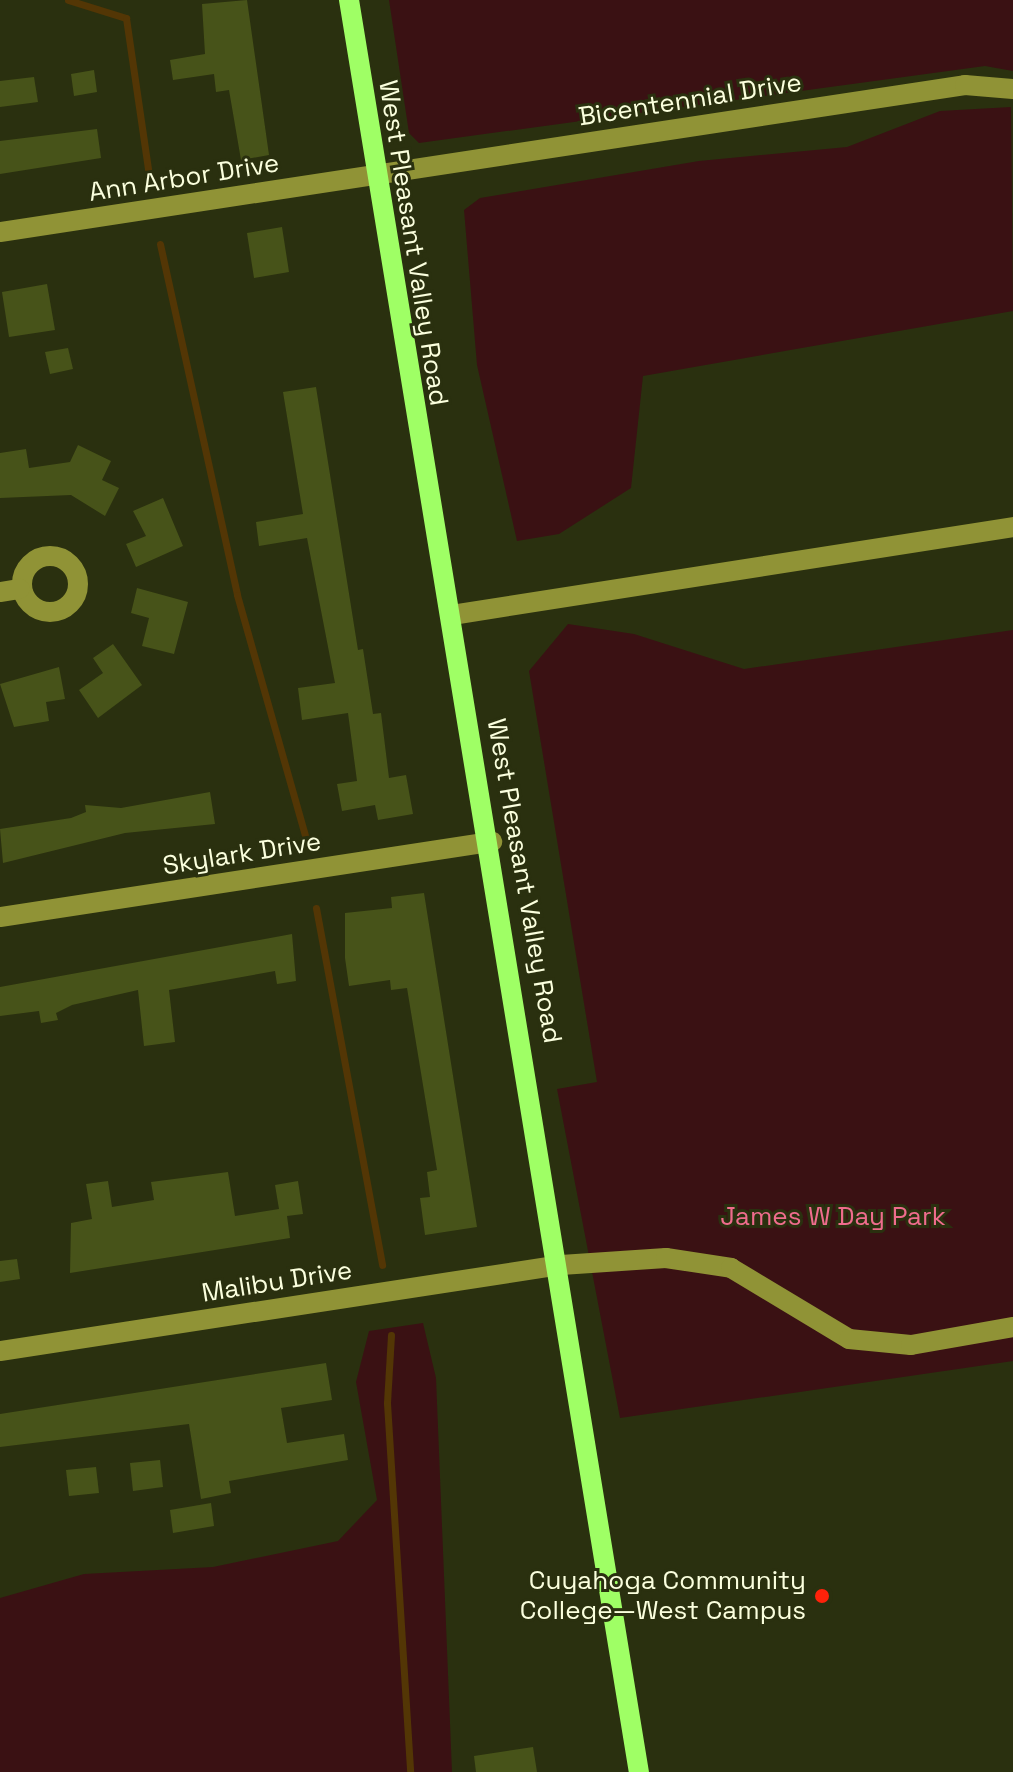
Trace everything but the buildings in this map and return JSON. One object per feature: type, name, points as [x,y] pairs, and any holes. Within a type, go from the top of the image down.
[{"type":"main road","name":"West Pleasant Valley Road","points":[[349,0],[375,175],[492,842],[639,1772]]},
{"type":"street","name":"Bicentennial Drive","points":[[375,175],[965,85],[1013,89]]},
{"type":"street","name":"Ann Arbor Drive","points":[[0,232],[375,175]]},
{"type":"street","points":[[452,615],[1013,527]]},
{"type":"street","name":"Skylark Drive","points":[[0,917],[492,842]]},
{"type":"street","points":[[561,1265],[666,1258],[731,1268],[849,1339],[911,1345],[1013,1327]]},
{"type":"street","name":"Malibu Drive","points":[[0,1351],[561,1265]]},
{"type":"green space","points":[[389,0],[1013,0],[1013,71],[985,66],[419,143],[409,133]]},
{"type":"green space","points":[[1011,107],[1013,311],[643,376],[631,488],[559,534],[517,541],[477,365],[464,210],[480,198],[699,161],[847,147],[940,111]]},
{"type":"green space","name":"James W Day Park","points":[[568,624],[634,634],[744,669],[1013,630],[1013,1361],[620,1418],[557,1089],[597,1082],[529,671]]},
{"type":"green space","points":[[423,1323],[436,1378],[452,1772],[0,1772],[0,1598],[84,1574],[213,1567],[338,1541],[377,1500],[356,1382],[369,1331]]},
{"type":"waterway","points":[[68,0],[126,18],[150,183]]},
{"type":"waterway","points":[[160,244],[237,595],[307,843]]},
{"type":"waterway","points":[[316,908],[382,1265]]},
{"type":"waterway","points":[[391,1335],[387,1403],[410,1772]]},
{"type":"place","name":"Cuyahoga Community College—West Campus","points":[[822,1596]]}]
